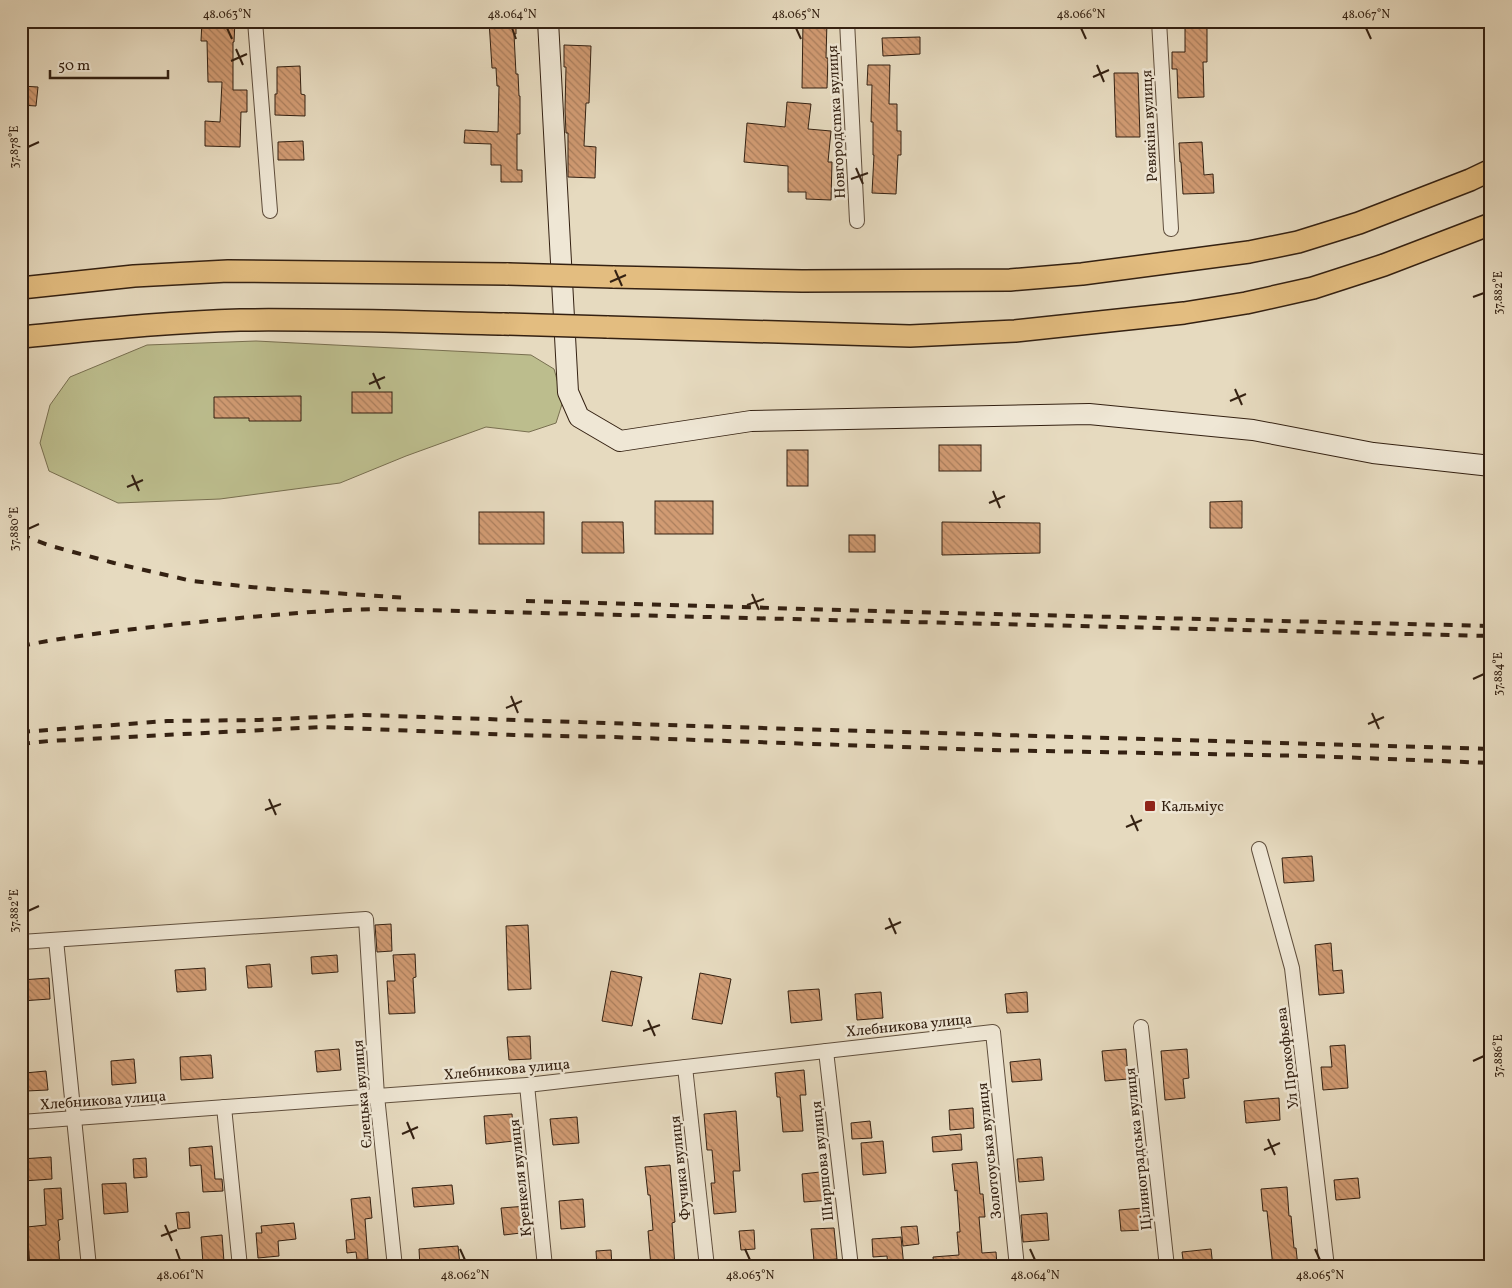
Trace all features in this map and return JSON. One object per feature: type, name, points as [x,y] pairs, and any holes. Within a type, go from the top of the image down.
[{"type":"main road","points":[[21,288],[134,276],[228,271],[508,274],[832,281],[1010,280],[1082,274],[1249,252],[1298,242],[1359,223],[1491,170]]},
{"type":"main road","points":[[21,337],[115,327],[238,320],[504,324],[910,336],[1015,331],[1165,315],[1246,303],[1313,288],[1384,265],[1491,224]]},
{"type":"street","points":[[255,21],[270,211]]},
{"type":"street","points":[[548,21],[568,392],[579,417],[620,441],[751,421],[1089,414],[1254,430],[1373,452],[1491,466]]},
{"type":"street","name":"Новгородсmка вулиця","points":[[847,21],[857,221]]},
{"type":"street","name":"Ревякiна вулиця","points":[[1159,21],[1171,228]]},
{"type":"street","name":"Ул Прокофьева","points":[[1259,849],[1292,968],[1328,1267]]},
{"type":"street","name":"Єлецька вулиця","points":[[56,940],[366,919],[377,1096],[395,1267]]},
{"type":"street","points":[[21,942],[56,940],[89,1267]]},
{"type":"street","name":"Цілиноградська вулиця","points":[[1141,1027],[1167,1267]]},
{"type":"street","name":"Хлебникова улица","points":[[21,1122],[527,1085],[994,1032]]},
{"type":"street","name":"Золотоуська вулиця","points":[[994,1032],[1018,1267]]},
{"type":"street","name":"Ширшова вулиця","points":[[826,1051],[851,1267]]},
{"type":"street","name":"Фучика вулиця","points":[[685,1067],[707,1267]]},
{"type":"street","name":"Кренкеля вулиця","points":[[527,1085],[545,1267]]},
{"type":"street","points":[[224,1107],[240,1267]]},
{"type":"green space","points":[[256,341],[531,355],[554,369],[563,401],[556,423],[529,432],[486,427],[406,456],[340,483],[220,499],[118,503],[49,471],[40,443],[50,405],[70,377],[147,345]]},
{"type":"building","points":[[202,21],[235,21],[233,90],[247,90],[247,112],[241,112],[240,147],[205,146],[205,121],[220,122],[222,82],[208,82],[207,41],[201,41]]},
{"type":"building","points":[[489,21],[516,21],[516,34],[514,34],[516,74],[518,74],[520,96],[520,134],[517,134],[517,170],[522,170],[522,182],[501,182],[501,165],[491,165],[491,144],[464,143],[465,130],[498,132],[499,86],[497,86],[496,68],[492,68]]},
{"type":"building","points":[[803,21],[827,21],[827,88],[802,88]]},
{"type":"building","points":[[1185,21],[1207,21],[1207,62],[1203,62],[1204,97],[1178,98],[1177,69],[1172,69],[1172,52],[1185,52]]},
{"type":"building","points":[[920,37],[920,54],[883,56],[882,38]]},
{"type":"building","points":[[564,45],[591,46],[589,103],[586,103],[584,146],[596,147],[595,178],[568,177]]},
{"type":"building","points":[[868,65],[890,65],[889,104],[897,104],[897,131],[901,131],[901,155],[898,155],[896,194],[872,193],[874,155],[873,122],[871,122],[872,85],[867,85]]},
{"type":"building","points":[[300,66],[301,94],[305,95],[305,116],[275,115],[277,67]]},
{"type":"building","points":[[1114,73],[1138,73],[1140,137],[1116,137]]},
{"type":"building","points":[[21,86],[38,87],[36,106],[21,105]]},
{"type":"building","points":[[787,102],[811,104],[808,129],[831,131],[828,162],[832,162],[831,200],[806,199],[806,192],[788,192],[788,166],[744,162],[747,123],[785,127]]},
{"type":"building","points":[[303,141],[304,160],[278,160],[278,142]]},
{"type":"building","points":[[1202,142],[1204,175],[1213,174],[1214,193],[1183,194],[1179,143]]},
{"type":"building","points":[[352,392],[392,392],[392,413],[352,413]]},
{"type":"building","points":[[301,396],[301,421],[249,421],[249,418],[214,418],[214,397]]},
{"type":"building","points":[[939,445],[981,445],[981,471],[939,471]]},
{"type":"building","points":[[787,450],[808,450],[808,486],[787,486]]},
{"type":"building","points":[[655,501],[713,501],[713,534],[655,534]]},
{"type":"building","points":[[1242,501],[1242,528],[1210,528],[1210,502]]},
{"type":"building","points":[[479,512],[544,512],[544,544],[479,544]]},
{"type":"building","points":[[582,522],[623,522],[624,553],[582,553]]},
{"type":"building","points":[[942,522],[1040,523],[1040,553],[942,555]]},
{"type":"building","points":[[849,535],[875,535],[875,552],[849,552]]},
{"type":"building","points":[[1312,856],[1314,881],[1284,883],[1282,858]]},
{"type":"building","points":[[391,924],[392,951],[377,952],[375,925]]},
{"type":"building","points":[[528,925],[531,989],[508,990],[506,926]]},
{"type":"building","points":[[1331,943],[1333,971],[1342,970],[1344,993],[1319,995],[1315,945]]},
{"type":"building","points":[[415,954],[416,977],[413,978],[415,1013],[389,1014],[387,981],[395,981],[393,955]]},
{"type":"building","points":[[337,955],[338,972],[312,974],[311,957]]},
{"type":"building","points":[[270,964],[272,987],[248,988],[246,966]]},
{"type":"building","points":[[205,968],[206,990],[177,992],[175,970]]},
{"type":"building","points":[[611,971],[642,977],[632,1026],[602,1021]]},
{"type":"building","points":[[700,973],[731,979],[722,1024],[692,1019]]},
{"type":"building","points":[[49,978],[50,999],[21,1001],[21,980]]},
{"type":"building","points":[[819,989],[822,1020],[791,1023],[788,991]]},
{"type":"building","points":[[881,992],[883,1018],[857,1020],[855,994]]},
{"type":"building","points":[[1027,992],[1028,1012],[1007,1013],[1005,994]]},
{"type":"building","points":[[530,1036],[531,1059],[509,1060],[507,1037]]},
{"type":"building","points":[[1345,1045],[1348,1088],[1323,1090],[1321,1067],[1332,1067],[1330,1046]]},
{"type":"building","points":[[339,1049],[341,1070],[317,1072],[315,1051]]},
{"type":"building","points":[[1126,1049],[1128,1079],[1105,1081],[1102,1051]]},
{"type":"building","points":[[1187,1049],[1189,1078],[1183,1079],[1185,1098],[1165,1100],[1161,1051]]},
{"type":"building","points":[[211,1055],[213,1078],[181,1080],[180,1057]]},
{"type":"building","points":[[134,1059],[136,1083],[112,1085],[111,1061]]},
{"type":"building","points":[[1040,1059],[1042,1080],[1012,1082],[1010,1062]]},
{"type":"building","points":[[804,1070],[806,1095],[800,1095],[803,1131],[783,1132],[780,1097],[777,1097],[775,1073]]},
{"type":"building","points":[[46,1071],[48,1090],[26,1091],[25,1073]]},
{"type":"building","points":[[1279,1098],[1280,1120],[1246,1123],[1244,1101]]},
{"type":"building","points":[[973,1108],[974,1128],[950,1130],[949,1110]]},
{"type":"building","points":[[736,1111],[740,1171],[733,1171],[736,1212],[714,1214],[711,1183],[715,1183],[712,1150],[707,1150],[704,1114]]},
{"type":"building","points":[[512,1114],[514,1141],[486,1144],[484,1116]]},
{"type":"building","points":[[577,1117],[579,1143],[553,1145],[550,1119]]},
{"type":"building","points":[[870,1121],[872,1138],[852,1139],[851,1123]]},
{"type":"building","points":[[961,1134],[962,1150],[933,1152],[932,1137]]},
{"type":"building","points":[[883,1141],[886,1173],[863,1175],[861,1143]]},
{"type":"building","points":[[212,1146],[215,1179],[222,1179],[223,1191],[203,1192],[201,1165],[190,1166],[189,1148]]},
{"type":"building","points":[[51,1157],[52,1179],[23,1181],[21,1159]]},
{"type":"building","points":[[1042,1157],[1044,1180],[1019,1182],[1017,1159]]},
{"type":"building","points":[[146,1158],[147,1177],[134,1178],[133,1159]]},
{"type":"building","points":[[977,1162],[980,1194],[983,1194],[985,1217],[979,1217],[982,1253],[996,1252],[997,1265],[934,1267],[933,1257],[959,1255],[957,1232],[960,1232],[957,1190],[955,1191],[952,1164]]},
{"type":"building","points":[[670,1165],[675,1222],[672,1223],[675,1267],[651,1267],[648,1231],[653,1230],[645,1167]]},
{"type":"building","points":[[829,1171],[831,1200],[804,1202],[802,1174]]},
{"type":"building","points":[[1358,1178],[1360,1198],[1336,1200],[1334,1180]]},
{"type":"building","points":[[126,1183],[128,1212],[104,1214],[102,1184]]},
{"type":"building","points":[[452,1185],[454,1204],[414,1207],[412,1188]]},
{"type":"building","points":[[1287,1187],[1289,1216],[1291,1216],[1298,1267],[1273,1267],[1267,1211],[1263,1211],[1261,1189]]},
{"type":"building","points":[[61,1188],[63,1219],[58,1220],[60,1267],[30,1267],[27,1227],[46,1225],[44,1189]]},
{"type":"building","points":[[370,1197],[372,1218],[365,1219],[368,1259],[357,1260],[356,1252],[347,1253],[346,1240],[355,1239],[351,1199]]},
{"type":"building","points":[[583,1199],[585,1227],[561,1229],[559,1201]]},
{"type":"building","points":[[527,1206],[529,1232],[504,1235],[501,1208]]},
{"type":"building","points":[[1143,1208],[1145,1230],[1121,1231],[1119,1210]]},
{"type":"building","points":[[189,1212],[190,1228],[178,1229],[176,1213]]},
{"type":"building","points":[[1047,1213],[1049,1240],[1023,1242],[1021,1215]]},
{"type":"building","points":[[294,1223],[296,1239],[278,1241],[279,1256],[258,1258],[256,1233],[262,1233],[261,1226]]},
{"type":"building","points":[[917,1226],[919,1244],[903,1246],[901,1227]]},
{"type":"building","points":[[834,1228],[837,1259],[814,1261],[811,1229]]},
{"type":"building","points":[[754,1230],[755,1249],[741,1250],[739,1231]]},
{"type":"building","points":[[222,1235],[224,1262],[203,1263],[201,1237]]},
{"type":"building","points":[[901,1237],[904,1267],[888,1267],[887,1256],[873,1257],[872,1239]]},
{"type":"building","points":[[458,1246],[460,1265],[420,1267],[419,1249]]},
{"type":"building","points":[[1211,1249],[1213,1267],[1184,1267],[1182,1252]]},
{"type":"building","points":[[611,1250],[612,1267],[597,1267],[596,1251]]},
{"type":"railway","points":[[21,535],[51,546],[114,563],[192,581],[272,589],[409,598]]},
{"type":"railway","points":[[526,601],[1491,626]]},
{"type":"railway","points":[[21,646],[94,634],[218,620],[377,609],[1491,636]]},
{"type":"railway","points":[[21,732],[167,721],[259,720],[363,715],[1491,749]]},
{"type":"railway","points":[[21,744],[321,727],[987,750],[1311,756],[1491,763]]},
{"type":"place","name":"Кальміус","points":[[1150,806]]}]
